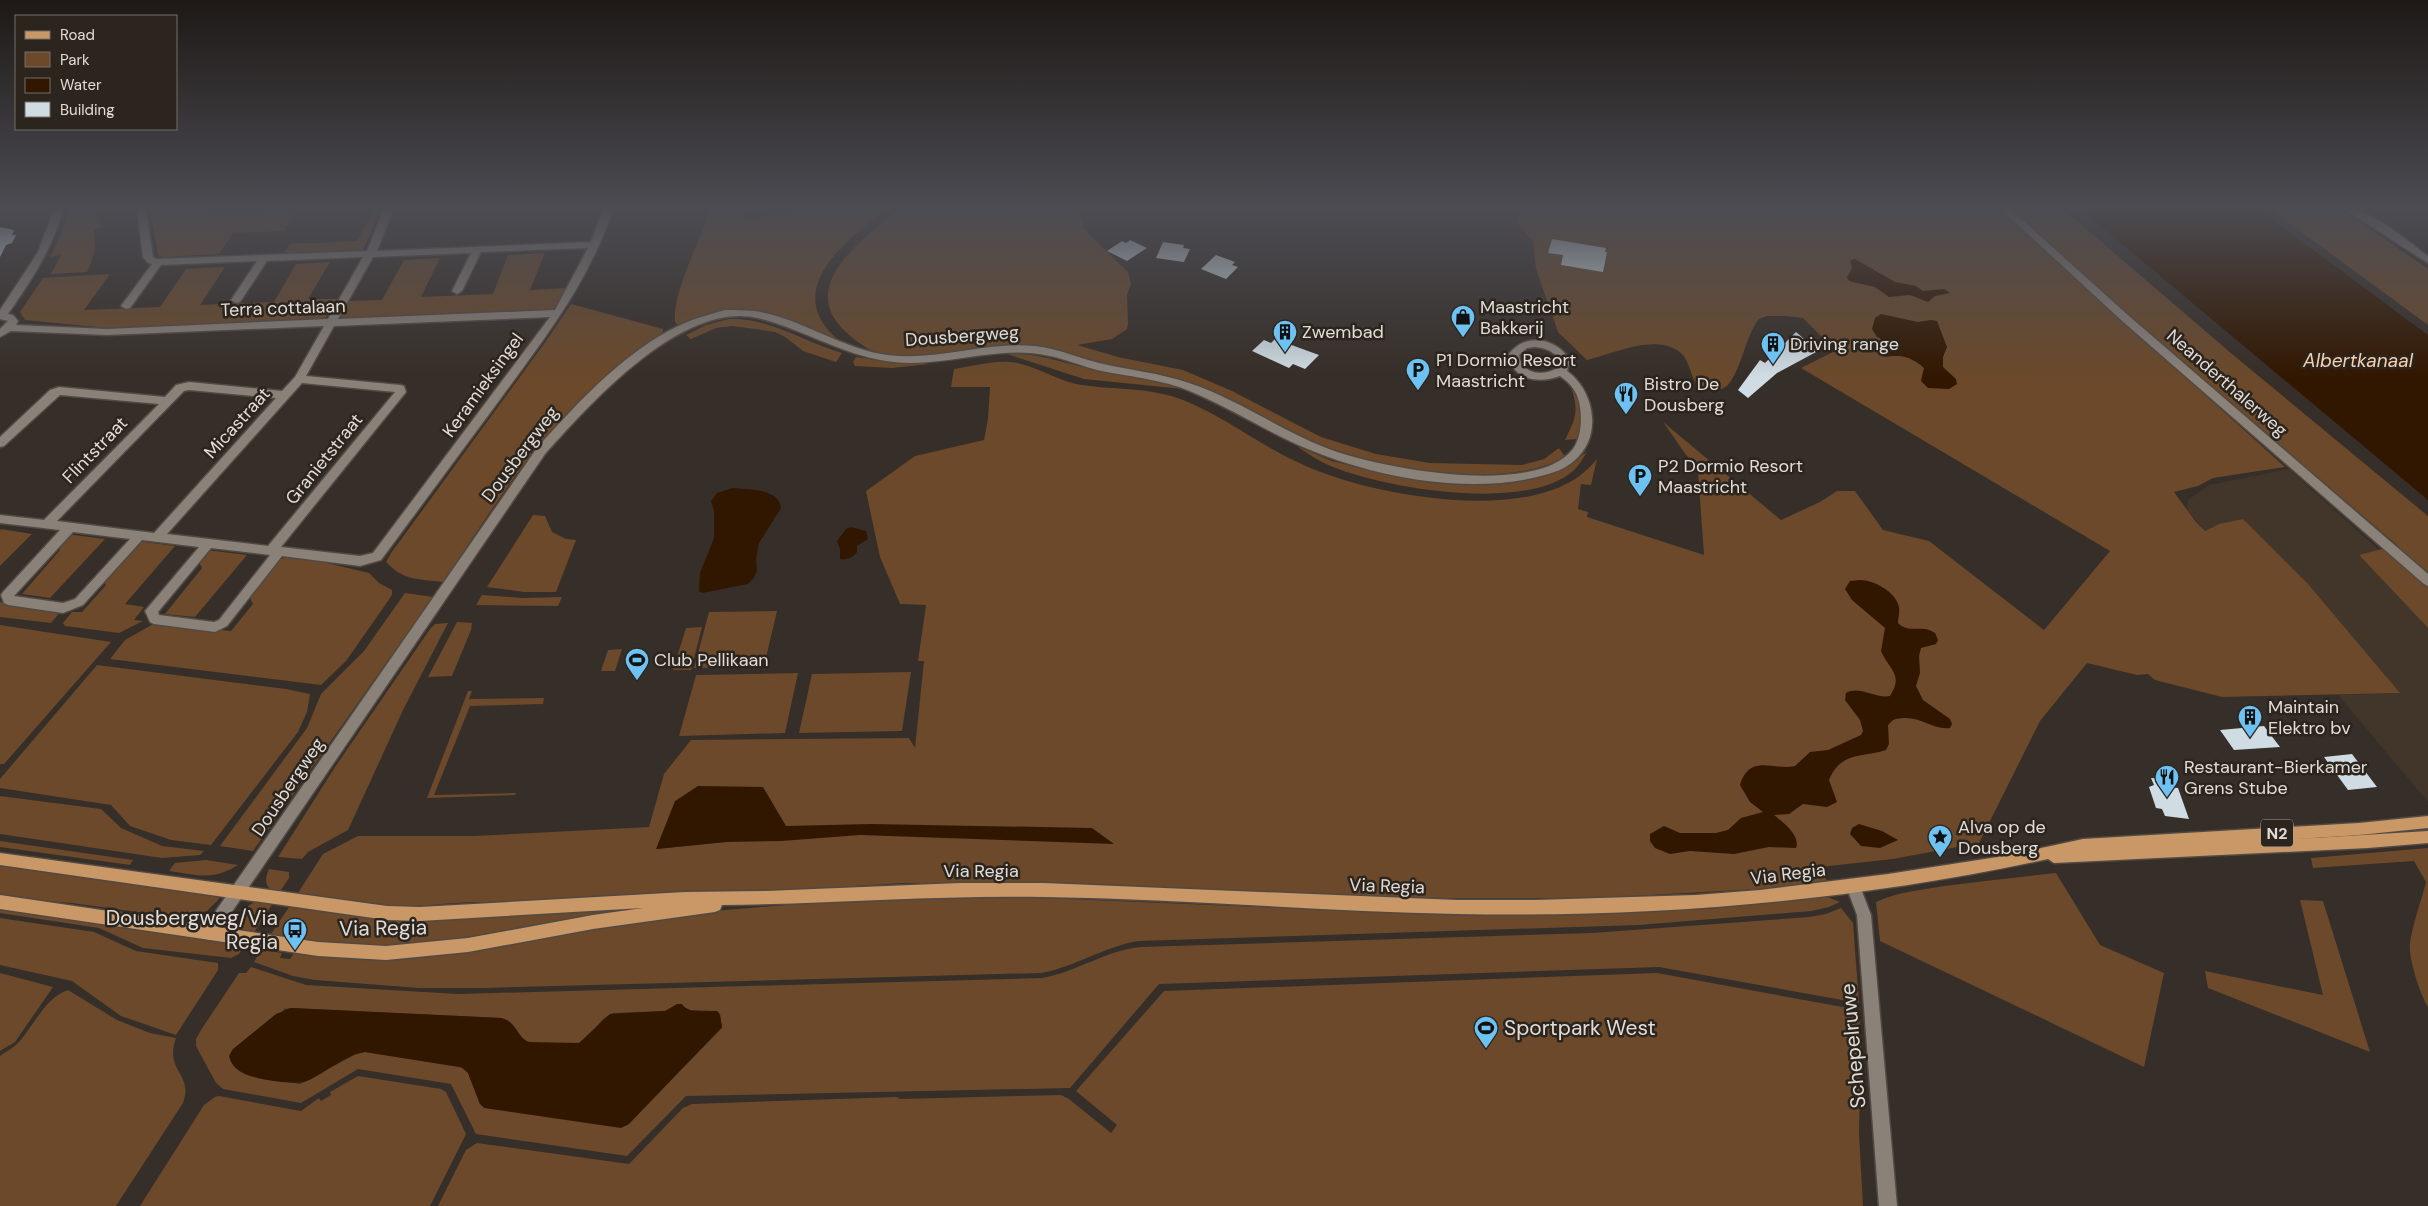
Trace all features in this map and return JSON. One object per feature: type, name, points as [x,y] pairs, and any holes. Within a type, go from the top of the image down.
[{"type":"main road","name":"N2","points":[[2125,848],[2428,822]]},
{"type":"main road","name":"N2","points":[[2125,848],[2368,842],[2428,837]]},
{"type":"main road","name":"Via Regia","points":[[0,859],[355,910],[420,914],[685,899],[766,898],[898,891],[1044,890],[1346,903],[1536,907],[1696,902],[1760,897],[1852,886],[2004,862],[2125,848]]},
{"type":"main road","name":"Via Regia","points":[[0,902],[318,949],[386,953],[468,945],[594,922],[766,898]]},
{"type":"street","points":[[4,332],[12,320],[0,316],[34,265]]},
{"type":"street","points":[[126,306],[156,265]]},
{"type":"street","points":[[236,300],[260,265]]},
{"type":"street","name":"Micastraat","points":[[157,537],[299,379],[362,265]]},
{"type":"street","points":[[457,292],[469,265]]},
{"type":"street","name":"Keramieksingel","points":[[275,551],[360,562],[377,557],[558,313],[584,265]]},
{"type":"street","name":"Neanderthalerweg","points":[[2067,265],[2428,582]]},
{"type":"street","name":"Terra cottalaan","points":[[4,332],[107,332],[558,313]]},
{"type":"street","name":"Dousbergweg","points":[[209,932],[541,451],[575,413],[608,381],[674,332],[700,320],[724,314],[749,313],[802,330],[854,352],[901,360],[948,358],[1007,349],[1044,351],[1099,367],[1157,377],[1197,389],[1304,444],[1349,460],[1410,473],[1468,479],[1508,478],[1537,474],[1560,466],[1577,451],[1581,446],[1585,428],[1583,395],[1575,383],[1561,372]]},
{"type":"street","points":[[1530,344],[1552,347],[1563,355],[1565,360],[1561,372],[1546,377],[1529,374],[1515,363],[1514,354],[1523,346],[1530,344]]},
{"type":"street","name":"Granietstraat","points":[[208,544],[151,611],[154,619],[215,627],[223,623],[275,551],[401,392],[400,389],[299,379]]},
{"type":"street","name":"Flintstraat","points":[[48,524],[180,388],[189,386],[286,395]]},
{"type":"street","points":[[0,443],[54,393],[59,391],[168,401]]},
{"type":"street","points":[[0,519],[275,551]]},
{"type":"street","points":[[70,527],[7,595],[8,600],[63,608],[71,606],[79,602],[140,535]]},
{"type":"street","name":"Schepelruwe","points":[[1852,886],[1864,915],[1888,1206]]},
{"type":"shaded area","points":[[2289,469],[2380,551],[2359,555],[2428,628],[2428,802],[2338,695],[2399,693],[2219,524],[2205,531],[2187,510],[2188,500],[2209,485]]},
{"type":"green space","points":[[56,265],[90,265],[87,272],[51,274]]},
{"type":"green space","points":[[295,265],[328,265],[308,299],[337,299],[324,320],[107,328],[25,320],[20,312],[43,278],[110,274],[84,310],[160,307],[186,269],[225,267],[200,305],[274,302]]},
{"type":"green space","points":[[401,265],[436,265],[421,297],[493,294],[504,265],[540,265],[530,290],[567,288],[554,310],[340,319],[349,301],[382,300]]},
{"type":"green space","points":[[828,265],[817,287],[816,305],[824,324],[842,343],[780,318],[762,312],[744,310],[724,310],[703,315],[678,325],[675,322],[675,310],[682,281],[688,266]]},
{"type":"green space","points":[[839,265],[1121,265],[1128,272],[1131,284],[1127,295],[1127,329],[1112,339],[1077,345],[1118,357],[1183,370],[1232,391],[1321,437],[1376,454],[1430,463],[1522,465],[1544,459],[1559,448],[1565,457],[1540,467],[1510,473],[1477,475],[1408,469],[1374,462],[1318,446],[1226,399],[1173,377],[1105,364],[1042,347],[1000,349],[948,356],[914,358],[888,356],[862,345],[847,333],[833,315],[828,298],[831,281]]},
{"type":"green space","points":[[1536,265],[2061,265],[2285,467],[2213,478],[2198,486],[2174,492],[2196,522],[2205,531],[2219,524],[2243,519],[2308,584],[2400,693],[2222,697],[2155,680],[2148,674],[2137,675],[2087,663],[2040,721],[1979,843],[1893,859],[1820,867],[1829,885],[1597,898],[1401,898],[1052,883],[904,883],[777,891],[504,903],[473,902],[388,909],[296,896],[323,854],[358,836],[474,836],[649,827],[664,774],[691,740],[909,738],[915,748],[924,661],[918,661],[926,605],[900,604],[880,557],[866,491],[915,456],[984,440],[988,419],[990,387],[951,387],[954,369],[988,363],[1013,362],[1074,383],[1094,387],[1145,391],[1171,396],[1199,407],[1290,459],[1306,466],[1365,486],[1400,493],[1474,501],[1509,499],[1541,494],[1572,481],[1597,459],[1591,485],[1581,484],[1578,509],[1588,512],[1587,517],[1704,555],[1698,472],[1663,422],[1781,520],[1820,502],[1837,491],[1855,491],[1883,530],[1929,541],[2044,630],[2110,551],[1801,368],[1841,348],[1824,339],[1803,318],[1767,316],[1759,319],[1750,335],[1733,378],[1727,386],[1718,390],[1705,390],[1695,382],[1683,355],[1667,346],[1656,344],[1632,347],[1587,360],[1558,332]],"holes":[[[763,787],[726,842],[656,849]]]},
{"type":"green space","points":[[2069,265],[2129,265],[2232,354],[2428,516],[2428,628],[2359,555],[2397,545]]},
{"type":"green space","points":[[2347,265],[2423,265],[2428,269],[2428,325]]},
{"type":"green space","points":[[571,304],[663,329],[663,335],[600,383],[560,421],[507,488],[443,582],[412,578],[399,573],[386,562],[391,553]]},
{"type":"green space","points":[[729,319],[744,319],[772,326],[842,353],[836,362],[803,351],[775,332],[732,326],[716,328],[691,339],[686,335],[706,325]]},
{"type":"green space","points":[[1007,354],[1040,356],[1091,369],[1149,379],[1183,389],[1084,379]]},
{"type":"green space","points":[[856,357],[901,364],[929,364],[892,368],[855,366],[853,362]]},
{"type":"green space","points":[[1574,387],[1580,399],[1582,427],[1578,439],[1565,440],[1575,416],[1572,390]]},
{"type":"green space","points":[[1297,446],[1332,461],[1389,475],[1474,482],[1564,467],[1587,452],[1573,471],[1551,484],[1523,491],[1491,494],[1456,493],[1387,483],[1323,463]]},
{"type":"green space","points":[[533,515],[545,516],[552,532],[566,539],[576,540],[556,592],[524,592],[487,587]]},
{"type":"green space","points":[[0,530],[32,534],[0,566]]},
{"type":"green space","points":[[66,534],[105,539],[50,598],[22,594],[60,550],[57,544]]},
{"type":"green space","points":[[137,541],[175,546],[125,604],[144,607],[134,620],[143,621],[119,633],[65,626],[63,623],[72,612],[82,612],[106,585],[103,579]]},
{"type":"green space","points":[[207,550],[247,555],[195,617],[165,614],[202,568],[198,560]]},
{"type":"green space","points":[[286,556],[314,560],[369,573],[379,583],[392,590],[392,595],[346,661],[321,685],[110,659],[125,640],[155,623],[231,631],[253,604],[249,596],[280,558],[283,559]]},
{"type":"green space","points":[[405,593],[433,597],[253,851],[220,846],[307,728],[321,694],[364,651]]},
{"type":"green space","points":[[482,595],[524,598],[562,597],[558,606],[476,605]]},
{"type":"green space","points":[[0,602],[62,610],[51,623],[0,617]]},
{"type":"green space","points":[[777,611],[764,666],[694,668],[709,612]]},
{"type":"green space","points":[[457,622],[472,623],[471,630],[452,676],[428,677]]},
{"type":"green space","points":[[448,623],[404,708],[348,830],[308,852],[302,859],[278,857],[335,767],[430,629],[435,624]]},
{"type":"green space","points":[[0,625],[111,642],[4,764],[0,764]]},
{"type":"green space","points":[[702,627],[691,670],[673,670],[686,628]]},
{"type":"green space","points":[[622,649],[615,671],[601,671],[608,650]]},
{"type":"green space","points":[[97,665],[286,689],[310,694],[307,712],[298,732],[211,845],[171,840],[130,826],[111,805],[0,788],[0,779]]},
{"type":"green space","points":[[911,672],[902,731],[799,733],[812,674]]},
{"type":"green space","points":[[798,673],[785,733],[679,736],[696,675]]},
{"type":"green space","points":[[468,691],[472,691],[469,699],[544,698],[543,704],[470,706],[434,795],[516,793],[515,795],[427,798]]},
{"type":"green space","points":[[0,796],[101,809],[121,828],[162,846],[204,851],[200,855],[162,858],[0,834]]},
{"type":"green space","points":[[0,841],[133,860],[130,865],[0,847]]},
{"type":"green space","points":[[2428,848],[2428,1007],[2415,976],[2410,950],[2413,927],[2426,882],[2414,861],[2313,868],[2311,858]]},
{"type":"green space","points":[[206,860],[238,865],[221,873],[205,876],[169,871],[175,863]]},
{"type":"green space","points":[[0,863],[218,895],[219,899],[207,911],[180,918],[72,903],[0,897]]},
{"type":"green space","points":[[269,869],[289,872],[289,878],[279,893],[271,890],[267,885],[266,878]]},
{"type":"green space","points":[[2056,873],[2100,945],[2164,973],[2144,1067],[1880,941],[1876,902],[1910,892],[1944,886]]},
{"type":"green space","points":[[1825,896],[1840,902],[1829,907],[1811,911],[1639,925],[1138,941],[1041,973],[483,988],[419,988],[315,980],[293,976],[254,962],[261,950],[282,953],[280,958],[290,959],[296,950],[334,955],[700,912],[834,901],[1020,897],[1359,911],[1589,913],[1706,909]]},
{"type":"green space","points":[[2300,900],[2323,901],[2370,1052],[2208,988],[2205,971],[2323,995]]},
{"type":"green space","points":[[257,901],[273,903],[253,934],[239,931],[236,922],[240,913]]},
{"type":"green space","points":[[291,904],[344,912],[678,904],[476,938],[372,948],[269,937]]},
{"type":"green space","points":[[0,907],[246,943],[239,954],[231,958],[143,948],[99,928],[0,913]]},
{"type":"green space","points":[[1841,908],[1853,923],[1859,1003],[1659,967],[1159,984],[1070,1088],[686,1096],[627,1156],[476,1134],[451,1084],[358,1069],[301,1103],[223,1089],[216,1083],[196,1046],[196,1039],[201,1030],[239,973],[246,973],[251,967],[306,985],[458,994],[1042,978],[1067,971],[1116,952],[1141,947],[1592,933],[1809,917],[1826,914]],"holes":[[[682,1006],[690,1010],[717,1011],[720,1014],[722,1028],[626,1126],[480,1104],[468,1073],[464,1068],[365,1052],[356,1054],[300,1084],[247,1075],[284,1009],[501,1018],[510,1022],[523,1039],[534,1043],[550,1044],[579,1043],[586,1039],[603,1019],[613,1013],[665,1011]]]},
{"type":"green space","points":[[0,918],[94,932],[136,951],[218,963],[218,970],[176,1035],[121,1016],[72,981],[0,965]]},
{"type":"green space","points":[[0,973],[53,987],[15,1042],[0,1051]]},
{"type":"green space","name":"Sportpark West","points":[[1657,973],[1859,1010],[1861,1048],[1859,1133],[1863,1206],[438,1206],[466,1150],[477,1143],[629,1164],[683,1108],[692,1104],[897,1097],[900,1099],[1061,1095],[1069,1099],[1111,1133],[1117,1125],[1076,1091],[1164,991]]},
{"type":"green space","points":[[68,990],[117,1020],[150,1033],[176,1038],[173,1049],[176,1066],[185,1085],[183,1103],[116,1206],[0,1206],[0,1056],[19,1042],[53,999]]},
{"type":"green space","points":[[358,1076],[441,1089],[446,1092],[466,1134],[430,1206],[140,1206],[204,1105],[215,1097],[219,1096],[301,1111],[319,1098],[321,1101],[331,1095],[330,1092]]},
{"type":"water","points":[[1852,265],[1866,265],[1895,282],[1916,286],[1923,291],[1944,289],[1950,293],[1935,296],[1928,302],[1910,295],[1889,297],[1875,287],[1849,281],[1847,277]]},
{"type":"water","name":"Albertkanaal","points":[[2147,265],[2334,265],[2428,335],[2428,500]]},
{"type":"water","points":[[1881,314],[1918,322],[1937,321],[1947,347],[1943,357],[1943,367],[1956,379],[1957,384],[1949,389],[1928,388],[1921,381],[1924,368],[1918,363],[1903,356],[1885,357],[1880,355],[1892,344],[1877,337],[1872,329],[1875,318]]},
{"type":"water","points":[[733,488],[769,493],[779,501],[781,508],[759,543],[756,559],[757,570],[754,578],[748,584],[702,593],[699,591],[700,573],[714,538],[714,511],[711,501],[717,493]]},
{"type":"water","points":[[851,527],[866,531],[868,539],[857,546],[857,552],[854,556],[840,559],[840,549],[837,541],[846,529]]},
{"type":"water","points":[[1850,581],[1872,582],[1894,596],[1899,607],[1898,623],[1902,626],[1911,629],[1926,629],[1935,633],[1938,640],[1936,644],[1921,648],[1919,656],[1920,673],[1916,686],[1923,700],[1950,719],[1952,724],[1950,728],[1937,727],[1910,718],[1893,720],[1888,725],[1889,744],[1886,750],[1853,757],[1840,764],[1834,771],[1829,780],[1837,802],[1827,807],[1803,804],[1789,814],[1774,815],[1786,825],[1796,838],[1796,848],[1769,847],[1734,854],[1690,851],[1670,854],[1655,848],[1650,841],[1650,834],[1664,826],[1680,833],[1716,833],[1728,830],[1741,818],[1763,812],[1750,802],[1740,785],[1744,775],[1750,769],[1763,765],[1795,766],[1810,752],[1828,750],[1861,735],[1863,731],[1860,720],[1845,700],[1846,693],[1862,691],[1879,696],[1890,696],[1896,682],[1894,672],[1881,651],[1885,628],[1852,600],[1845,589]]},
{"type":"water","points":[[698,786],[763,787],[786,826],[871,824],[1092,828],[1114,844],[860,835],[781,841],[726,842],[656,849],[675,801]]},
{"type":"water","points":[[1859,824],[1882,831],[1898,840],[1880,848],[1861,846],[1850,834],[1852,828]]},
{"type":"water","points":[[677,1004],[682,1004],[692,1011],[717,1011],[720,1015],[722,1027],[629,1124],[621,1128],[484,1108],[480,1104],[468,1073],[461,1067],[365,1052],[342,1060],[314,1078],[294,1083],[248,1075],[232,1064],[229,1056],[233,1049],[276,1014],[291,1008],[501,1018],[510,1022],[528,1042],[579,1043],[610,1014],[665,1011]]},
{"type":"building","points":[[1205,265],[1238,267],[1226,279],[1201,269]]},
{"type":"building","points":[[1563,265],[1604,265],[1603,272]]},
{"type":"building","name":"Driving range","points":[[1796,332],[1818,351],[1777,373],[1748,398],[1738,390],[1760,360],[1765,363]]},
{"type":"building","name":"Zwembad","points":[[1275,339],[1319,355],[1305,369],[1293,364],[1289,368],[1252,351],[1264,340],[1271,343]]},
{"type":"building","name":"Maintain Elektro bv","points":[[2264,726],[2280,747],[2234,750],[2220,730]]},
{"type":"building","points":[[2352,754],[2377,787],[2348,790],[2324,757]]},
{"type":"building","name":"Restaurant-Bierkamer Grens Stube","points":[[2151,778],[2163,779],[2166,787],[2178,788],[2189,819],[2165,816],[2162,809],[2156,808],[2149,787],[2154,785]]},
{"type":"place","name":"Maastricht Bakkerij","points":[[1463,338]]},
{"type":"place","name":"Zwembad","points":[[1285,353]]},
{"type":"place","name":"Driving range","points":[[1773,365]]},
{"type":"place","name":"P1 Dormio Resort Maastricht","points":[[1418,391]]},
{"type":"place","name":"Bistro De Dousberg","points":[[1626,415]]},
{"type":"place","name":"P2 Dormio Resort Maastricht","points":[[1640,497]]},
{"type":"place","name":"Club Pellikaan","points":[[637,681]]},
{"type":"place","name":"Maintain Elektro bv","points":[[2250,738]]},
{"type":"place","name":"Restaurant-Bierkamer Grens Stube","points":[[2167,798]]},
{"type":"place","name":"Alva op de Dousberg","points":[[1940,858]]},
{"type":"place","name":"Dousbergweg/Via Regia","points":[[295,951]]},
{"type":"place","name":"Sportpark West","points":[[1486,1049]]}]
